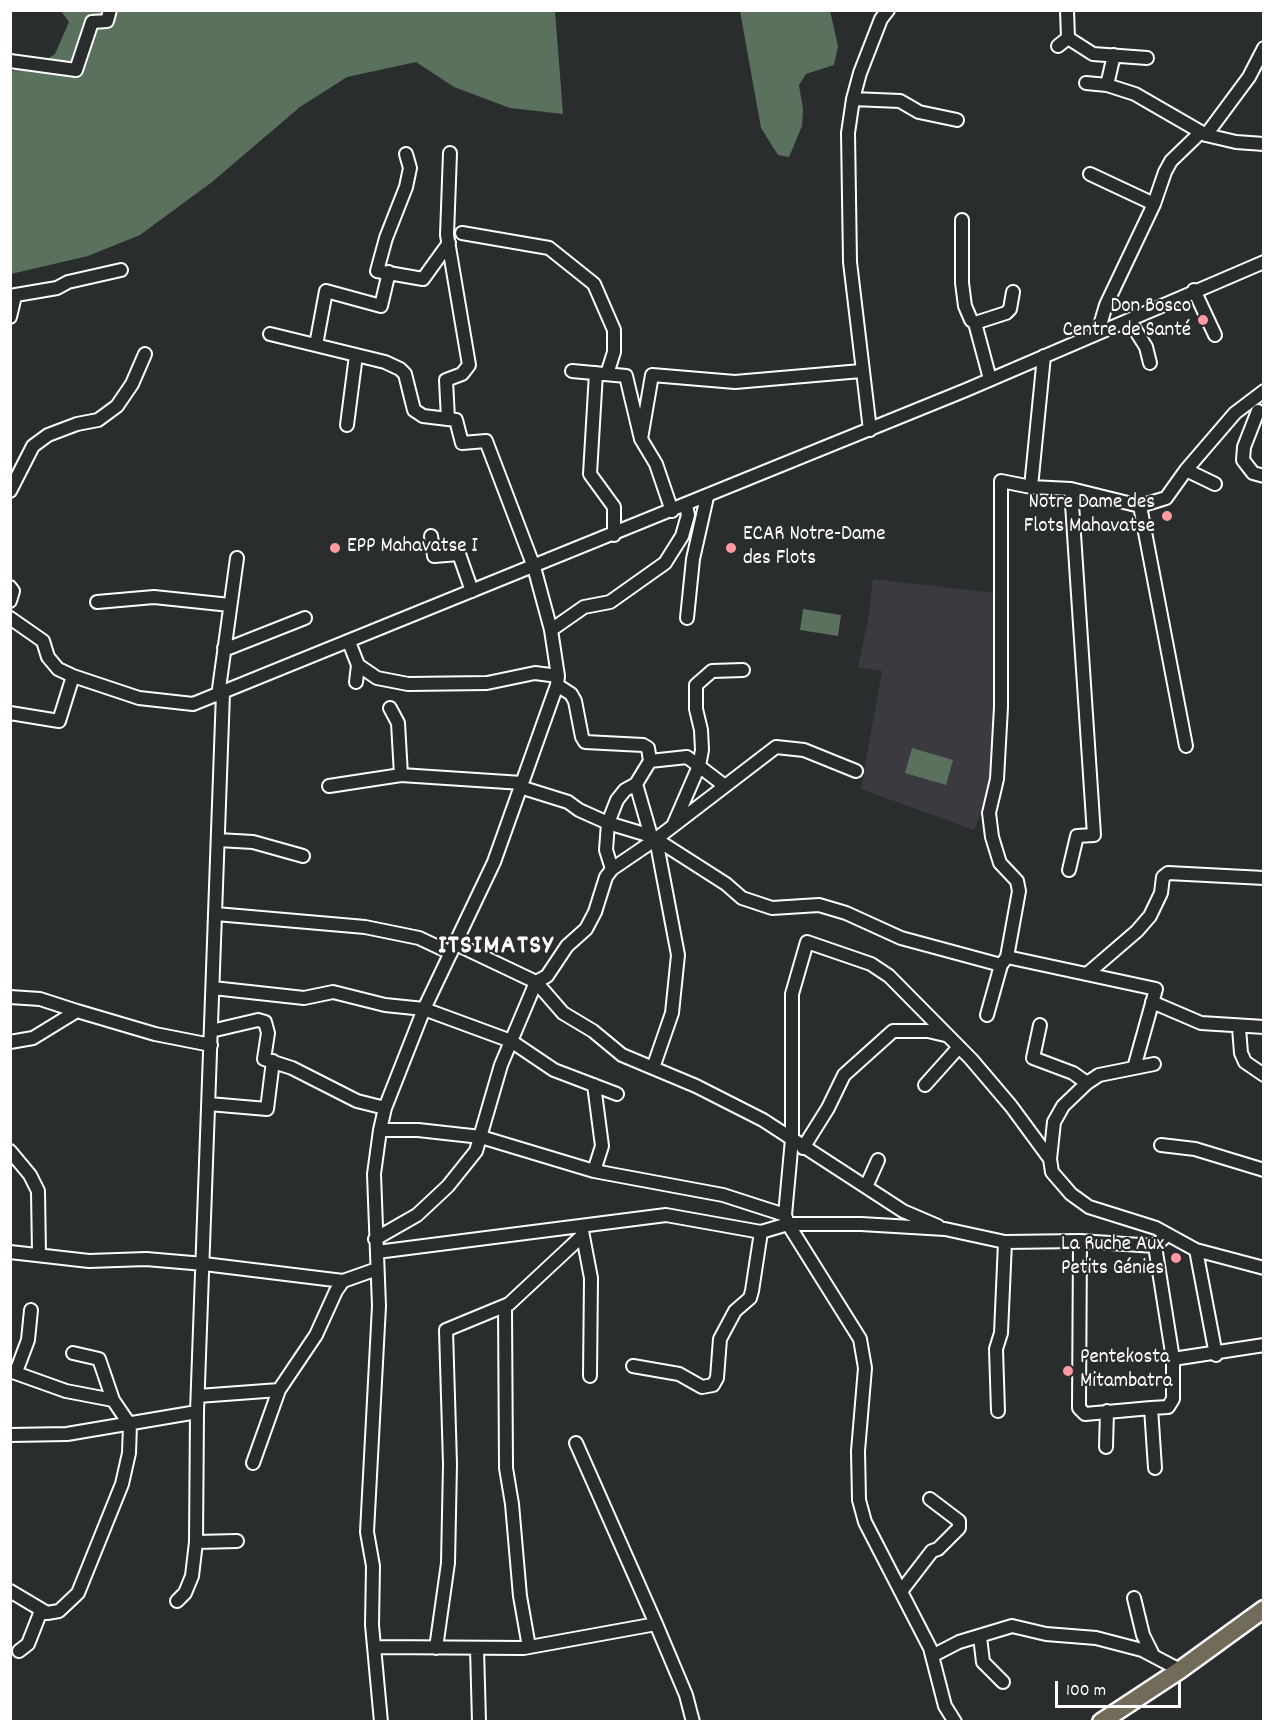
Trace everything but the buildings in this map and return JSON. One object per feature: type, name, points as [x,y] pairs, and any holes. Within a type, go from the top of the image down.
[{"type":"main road","points":[[1101,1722],[1180,1670],[1263,1609]]},
{"type":"street","points":[[10,61],[76,70],[92,22],[107,21],[110,10]]},
{"type":"street","points":[[870,430],[861,371],[849,229],[848,133],[853,99],[881,19],[888,10]]},
{"type":"street","points":[[1067,10],[1068,38]]},
{"type":"street","points":[[1058,46],[1068,38]]},
{"type":"street","points":[[1068,38],[1093,54],[1147,58]]},
{"type":"street","points":[[1098,332],[1106,305],[1154,204],[1171,161],[1203,134],[1249,77],[1263,48]]},
{"type":"street","points":[[1107,85],[1114,55]]},
{"type":"street","points":[[1086,83],[1107,85],[1135,94],[1203,134],[1236,142],[1263,144]]},
{"type":"street","points":[[853,99],[900,101],[920,112],[957,120]]},
{"type":"street","points":[[448,419],[446,380],[462,374],[469,365],[448,243],[450,153]]},
{"type":"street","points":[[406,154],[410,168],[406,187],[386,238],[377,271],[423,279],[448,243]]},
{"type":"street","points":[[1090,174],[1154,204]]},
{"type":"street","points":[[962,220],[964,298],[967,313],[975,323],[990,380]]},
{"type":"street","points":[[462,233],[549,248],[594,284],[614,330],[614,351],[601,374],[591,474],[614,507],[614,535]]},
{"type":"street","points":[[10,618],[43,641],[48,657],[58,669],[123,694],[193,704],[870,430],[1263,262]]},
{"type":"street","points":[[10,317],[13,296],[57,288],[68,282],[121,270]]},
{"type":"street","points":[[316,345],[326,291],[381,306],[389,272]]},
{"type":"street","points":[[1194,290],[1215,335]]},
{"type":"street","points":[[975,323],[1006,313],[1010,309],[1014,292]]},
{"type":"street","points":[[1129,320],[1146,347],[1150,363]]},
{"type":"street","points":[[270,334],[385,362],[400,369],[405,374],[414,410],[423,416],[456,420],[462,443],[486,441],[492,450],[534,567],[551,630],[558,680],[494,862],[424,1009],[385,1108],[380,1130],[374,1174],[378,1318],[367,1533],[373,1566],[372,1625],[381,1722]]},
{"type":"street","points":[[10,491],[33,446],[48,435],[77,424],[98,420],[117,406],[132,384],[145,354]]},
{"type":"street","points":[[347,425],[356,355]]},
{"type":"street","points":[[1031,487],[1044,356]]},
{"type":"street","points":[[572,371],[626,376],[641,439],[656,464],[672,511]]},
{"type":"street","points":[[641,439],[652,375],[735,382],[861,371]]},
{"type":"street","points":[[1263,391],[1244,447],[1243,460],[1253,473],[1263,476]]},
{"type":"street","points":[[987,1015],[1004,961],[1019,891],[1017,881],[1011,878],[1000,863],[992,837],[989,813],[997,778],[1001,707],[1001,482],[1031,487],[1071,489],[1140,506],[1166,498],[1186,470],[1235,413],[1258,408]]},
{"type":"street","points":[[1186,470],[1215,484]]},
{"type":"street","points":[[1068,870],[1077,836],[1094,835],[1071,489]]},
{"type":"street","points":[[687,618],[693,560],[707,497]]},
{"type":"street","points":[[551,630],[584,607],[610,602],[664,563],[682,536],[688,515],[686,505]]},
{"type":"street","points":[[1140,506],[1186,746]]},
{"type":"street","points":[[431,536],[435,556],[459,554],[472,591]]},
{"type":"street","points":[[177,1601],[185,1593],[192,1576],[196,1542],[197,1412],[216,914],[221,694],[224,648],[237,558]]},
{"type":"street","points":[[10,587],[13,591],[10,601]]},
{"type":"street","points":[[97,602],[154,597],[230,605]]},
{"type":"street","points":[[224,648],[305,618]]},
{"type":"street","points":[[349,642],[357,665],[356,682]]},
{"type":"street","points":[[357,665],[377,678],[408,684],[487,683],[535,673],[558,680],[571,694],[575,701],[585,742],[643,745],[648,748],[650,761],[636,784],[625,790],[617,800],[608,823],[606,850],[612,869]]},
{"type":"street","points":[[672,827],[699,766],[701,730],[696,709],[696,685],[712,672],[743,670]]},
{"type":"street","points":[[10,712],[59,721],[73,676]]},
{"type":"street","points":[[390,708],[398,723],[401,775]]},
{"type":"street","points":[[375,1239],[417,1215],[448,1186],[476,1151],[511,1041],[536,982],[547,976],[567,946],[586,929],[595,912],[606,877],[612,869],[653,838],[672,827],[776,747],[804,750],[856,771]]},
{"type":"street","points":[[650,761],[680,756],[699,766],[725,786]]},
{"type":"street","points":[[329,786],[401,775],[521,785],[568,802],[579,810],[608,823],[653,838],[726,884],[742,898],[753,903],[772,908],[819,905],[846,913],[901,938],[1004,961],[1088,974],[1156,989],[1134,1068]]},
{"type":"street","points":[[636,784],[653,838],[678,955],[672,1013],[653,1068]]},
{"type":"street","points":[[218,840],[253,842],[303,856]]},
{"type":"street","points":[[1088,974],[1137,931],[1150,915],[1161,893],[1163,877],[1168,873],[1263,878]]},
{"type":"street","points":[[216,914],[351,925],[418,938],[453,949],[536,982],[563,1013],[593,1031],[622,1055],[763,1120],[903,1211],[945,1229]]},
{"type":"street","points":[[955,1722],[945,1706],[932,1656],[902,1590],[865,1522],[860,1500],[858,1451],[865,1368],[860,1339],[786,1220],[792,1139],[792,994],[807,942],[880,969],[959,1047],[1011,1106],[1050,1159]]},
{"type":"street","points":[[213,988],[304,999],[333,992],[385,1005],[424,1009],[511,1041],[554,1070],[617,1094]]},
{"type":"street","points":[[10,997],[40,999],[155,1034],[211,1045]]},
{"type":"street","points":[[1152,1002],[1193,1021],[1239,1028],[1263,1027]]},
{"type":"street","points":[[10,1042],[33,1038],[78,1011]]},
{"type":"street","points":[[211,1031],[258,1020],[265,1022],[268,1033],[264,1059],[292,1068],[357,1101],[385,1108]]},
{"type":"street","points":[[1040,1025],[1033,1058],[1073,1073],[1087,1083]]},
{"type":"street","points":[[1239,1028],[1241,1053],[1245,1062],[1263,1075]]},
{"type":"street","points":[[803,1148],[828,1108],[844,1075],[892,1031],[928,1031],[946,1035]]},
{"type":"street","points":[[925,1085],[959,1047]]},
{"type":"street","points":[[209,1104],[267,1109],[273,1061]]},
{"type":"street","points":[[1154,1064],[1099,1076],[1087,1083],[1063,1106],[1054,1122],[1050,1159],[1052,1172],[1071,1194],[1089,1207],[1151,1226],[1196,1250],[1263,1268]]},
{"type":"street","points":[[594,1085],[602,1133],[602,1146],[594,1171]]},
{"type":"street","points":[[380,1130],[418,1130],[481,1137],[594,1171],[723,1195],[786,1220],[945,1229],[1005,1242],[1080,1241],[1155,1246],[1166,1236]]},
{"type":"street","points":[[1161,1145],[1195,1149],[1263,1170]]},
{"type":"street","points":[[10,1151],[30,1175],[38,1191],[39,1254]]},
{"type":"street","points":[[866,1187],[878,1160]]},
{"type":"street","points":[[377,1252],[582,1230],[676,1215],[761,1232],[786,1220]]},
{"type":"street","points":[[436,1648],[447,1563],[450,1464],[446,1330],[505,1306],[582,1230]]},
{"type":"street","points":[[582,1230],[591,1278],[590,1376]]},
{"type":"street","points":[[633,1366],[679,1374],[702,1387],[713,1385],[717,1378],[720,1339],[735,1311],[750,1298],[761,1232]]},
{"type":"street","points":[[1080,1241],[1079,1408],[1085,1413],[1168,1407],[1172,1404],[1173,1359],[1155,1246]]},
{"type":"street","points":[[998,1411],[996,1349],[1000,1333],[1005,1242]]},
{"type":"street","points":[[1196,1250],[1216,1355]]},
{"type":"street","points":[[10,1252],[89,1261],[146,1259],[204,1264],[343,1281],[377,1269]]},
{"type":"street","points":[[253,1462],[279,1390],[316,1335],[323,1316],[343,1281]]},
{"type":"street","points":[[505,1306],[506,1468],[512,1504],[520,1596],[529,1647]]},
{"type":"street","points":[[31,1310],[28,1340],[13,1372],[66,1392],[113,1400]]},
{"type":"street","points":[[1173,1359],[1216,1355],[1263,1345]]},
{"type":"street","points":[[10,1591],[41,1611],[59,1611],[78,1593],[122,1484],[129,1453],[130,1425],[113,1400],[99,1359],[73,1353]]},
{"type":"street","points":[[198,1396],[279,1390]]},
{"type":"street","points":[[1151,1408],[1155,1468]]},
{"type":"street","points":[[1106,1447],[1107,1411]]},
{"type":"street","points":[[10,1435],[67,1434],[197,1412]]},
{"type":"street","points":[[576,1443],[686,1695],[693,1722]]},
{"type":"street","points":[[902,1590],[932,1551],[938,1549],[959,1528],[959,1521],[930,1499]]},
{"type":"street","points":[[196,1542],[237,1541]]},
{"type":"street","points":[[1134,1598],[1143,1635],[1152,1653]]},
{"type":"street","points":[[19,1651],[28,1644],[41,1611]]},
{"type":"street","points":[[375,1647],[529,1647],[656,1624]]},
{"type":"street","points":[[932,1656],[959,1642],[980,1638],[1012,1626],[1066,1636],[1096,1638],[1152,1653],[1180,1670]]},
{"type":"street","points":[[980,1638],[983,1662],[1003,1682]]},
{"type":"street","points":[[477,1648],[479,1722]]},
{"type":"shaded area","points":[[873,579],[995,593],[995,756],[988,796],[974,830],[861,789],[882,671],[858,667],[868,620]]},
{"type":"green space","points":[[61,11],[555,11],[563,114],[510,108],[454,87],[416,62],[347,77],[300,107],[212,182],[140,235],[88,256],[11,274],[11,71],[38,65],[55,54],[69,22]]},
{"type":"green space","points":[[740,11],[830,11],[838,46],[834,65],[806,74],[799,85],[803,109],[802,126],[789,157],[778,155],[761,128]]},
{"type":"green space","points":[[803,609],[841,615],[838,636],[800,630]]},
{"type":"green space","points":[[912,748],[953,760],[946,785],[905,773]]},
{"type":"place","name":"Don Bosco Centre de Santé","points":[[1203,320]]},
{"type":"place","name":"Notre Dame des Flots Mahavatse","points":[[1167,516]]},
{"type":"place","name":"EPP Mahavatse I","points":[[335,548]]},
{"type":"place","name":"ECAR Notre-Dame des Flots","points":[[731,548]]},
{"type":"place","name":"La Ruche Aux Petits Génies","points":[[1176,1258]]},
{"type":"place","name":"Pentekosta Mitambatra","points":[[1068,1371]]},
{"type":"district","name":"ITSIMATSY","points":[[496,948]]}]
